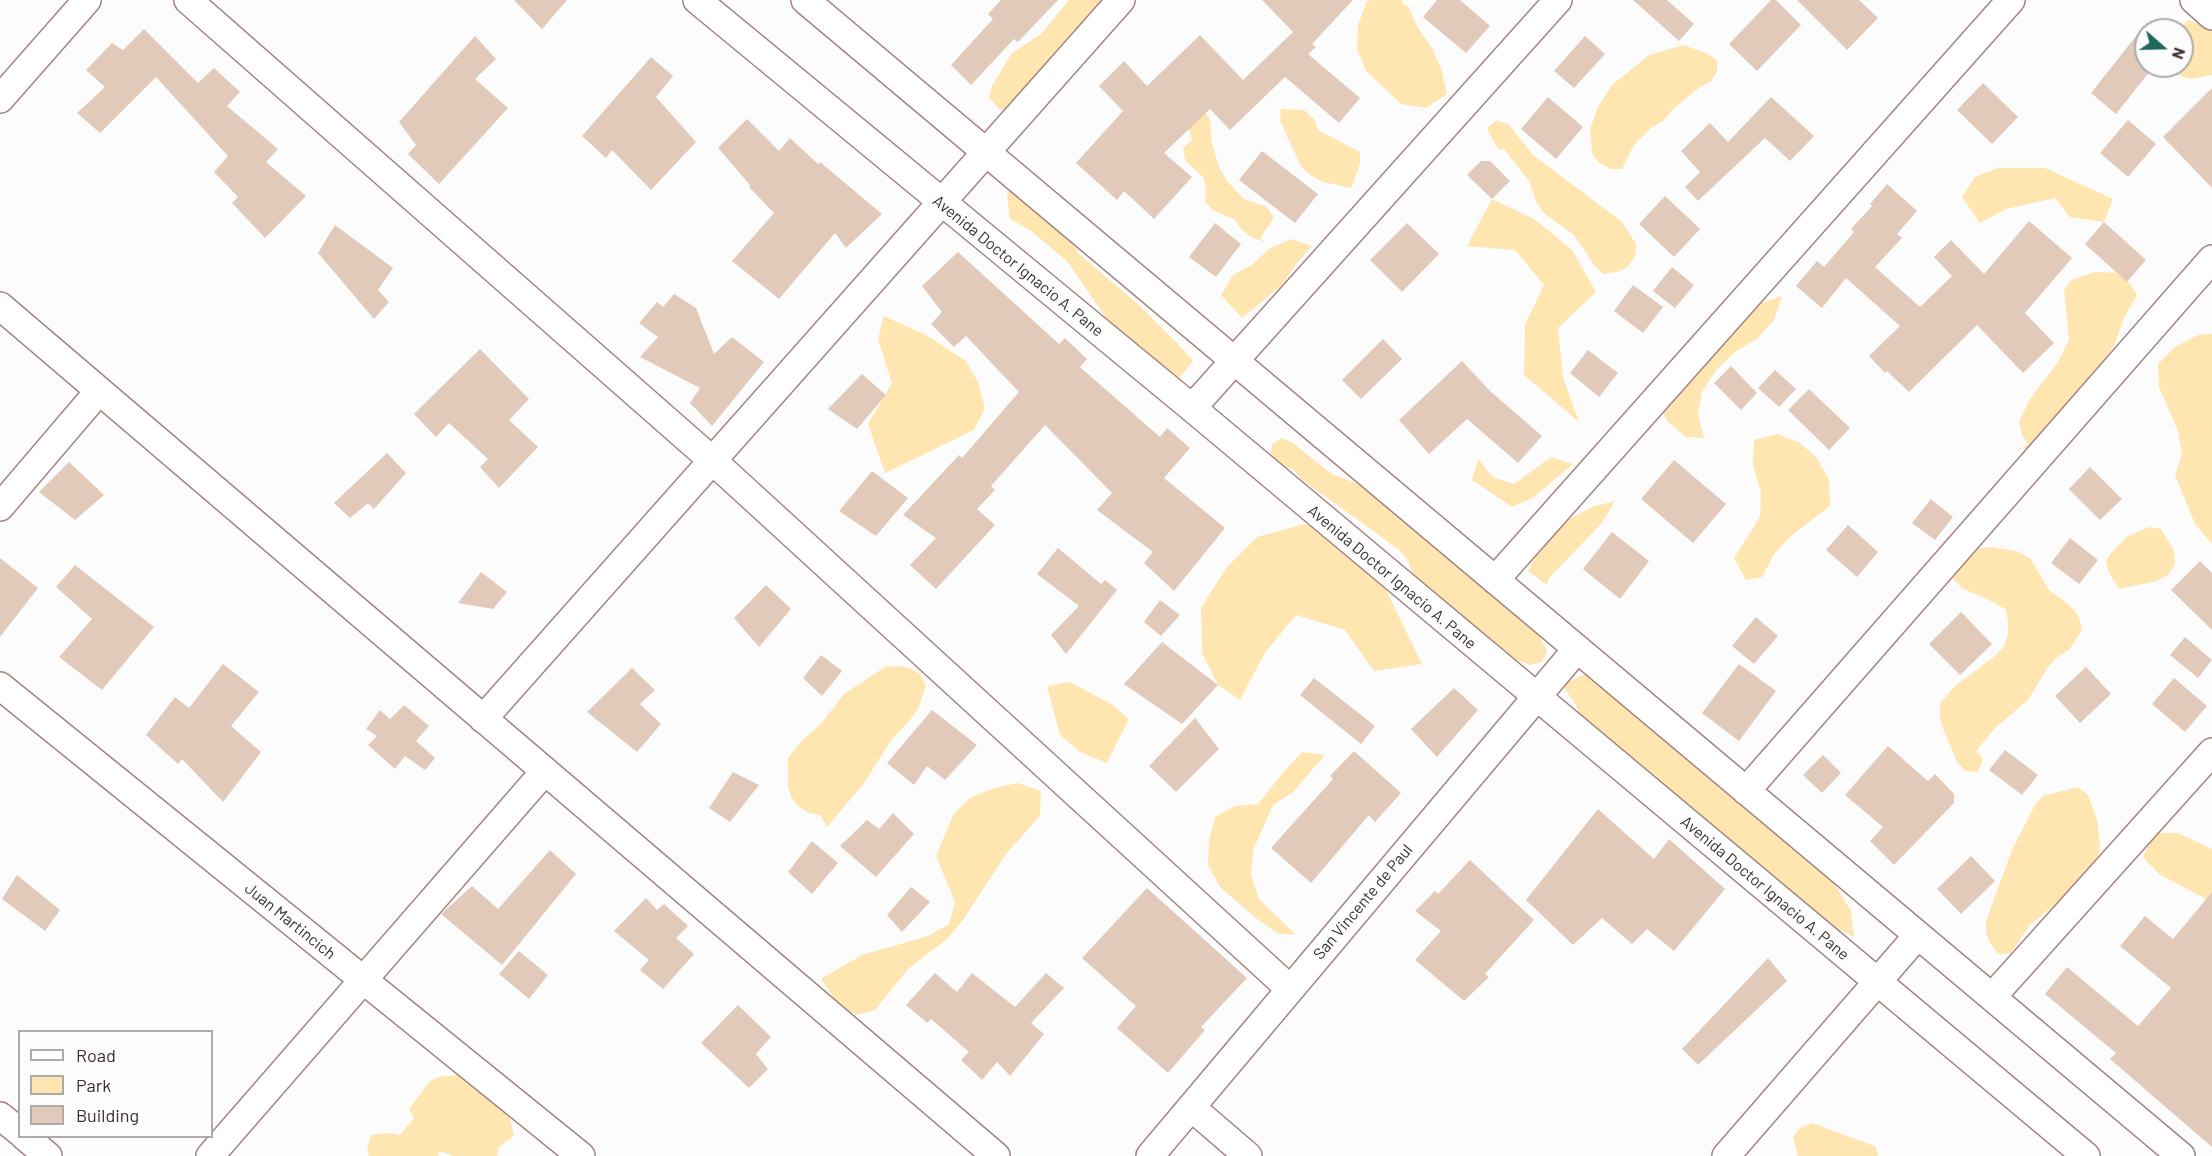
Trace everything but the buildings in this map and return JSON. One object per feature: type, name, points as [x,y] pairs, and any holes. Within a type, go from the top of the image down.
[{"type":"street","points":[[0,99],[87,0]]},
{"type":"street","points":[[188,0],[713,461],[1290,989]]},
{"type":"street","name":"Avenida Doctor Ignacio A. Pane","points":[[697,0],[1192,408],[2086,1156]]},
{"type":"street","points":[[806,0],[2181,1156]]},
{"type":"street","points":[[483,719],[1121,0]]},
{"type":"street","points":[[1192,408],[1558,0]]},
{"type":"street","points":[[1495,580],[2011,0]]},
{"type":"street","points":[[2194,0],[2212,16]]},
{"type":"street","points":[[1746,791],[2212,259]]},
{"type":"street","points":[[0,306],[996,1156]]},
{"type":"street","points":[[0,507],[99,391]]},
{"type":"street","name":"San Vincente de Paul","points":[[1150,1156],[1577,649]]},
{"type":"street","name":"Juan Martincich","points":[[0,686],[581,1156]]},
{"type":"street","points":[[1992,997],[2212,752]]},
{"type":"street","points":[[210,1156],[545,771]]},
{"type":"street","points":[[1726,1156],[1918,935]]},
{"type":"street","points":[[1191,1107],[1248,1156]]},
{"type":"street","points":[[0,1116],[18,1130]]},
{"type":"street","points":[[25,1138],[48,1156]]},
{"type":"green space","points":[[1069,0],[1115,0],[1007,113],[997,107],[989,97],[992,86],[1011,54],[1042,33]]},
{"type":"green space","points":[[1370,0],[1404,0],[1402,4],[1408,6],[1418,28],[1432,48],[1442,71],[1447,94],[1426,108],[1401,104],[1366,71],[1357,49],[1358,25],[1366,3]]},
{"type":"green space","points":[[2194,22],[2212,29],[2212,75],[2190,79],[2187,78],[2194,78]]},
{"type":"green space","points":[[1683,45],[1706,53],[1717,60],[1717,71],[1711,82],[1700,87],[1671,111],[1663,121],[1652,127],[1634,145],[1622,169],[1611,169],[1599,163],[1592,153],[1590,129],[1598,107],[1612,85],[1649,55]]},
{"type":"green space","points":[[1202,108],[1210,119],[1212,144],[1220,169],[1227,181],[1244,199],[1267,207],[1274,218],[1260,238],[1266,242],[1253,238],[1242,230],[1235,220],[1213,210],[1205,202],[1204,178],[1185,160],[1183,148],[1192,140],[1189,129]]},
{"type":"green space","points":[[1281,109],[1304,110],[1314,119],[1318,130],[1360,152],[1360,164],[1351,188],[1323,182],[1302,168],[1280,121]]},
{"type":"green space","points":[[1497,120],[1509,125],[1533,155],[1622,222],[1636,244],[1635,256],[1628,267],[1617,272],[1603,274],[1594,265],[1574,235],[1545,214],[1537,204],[1529,181],[1503,148],[1499,150],[1493,140],[1487,128]]},
{"type":"green space","points":[[1997,168],[2045,168],[2113,199],[2104,222],[2070,217],[2055,198],[2006,209],[1980,223],[1962,197],[1975,177]]},
{"type":"green space","points":[[1020,173],[1053,214],[1080,255],[1140,306],[1193,361],[1177,381],[1134,359],[1067,261],[1030,230],[1010,219],[1007,194]]},
{"type":"green space","points":[[1492,199],[1534,219],[1572,250],[1596,292],[1558,328],[1563,377],[1579,422],[1524,375],[1525,325],[1544,285],[1515,250],[1467,246]]},
{"type":"green space","points":[[1291,239],[1312,246],[1282,285],[1242,318],[1221,295],[1233,275],[1253,264],[1269,249]]},
{"type":"green space","points":[[2094,272],[2117,273],[2130,284],[2137,295],[2124,318],[2114,346],[2082,390],[2030,448],[2018,449],[2029,445],[2022,436],[2019,421],[2030,399],[2058,362],[2069,340],[2064,290],[2071,280]]},
{"type":"green space","points":[[1782,296],[1774,320],[1757,339],[1736,351],[1717,369],[1702,392],[1698,414],[1704,438],[1686,437],[1667,421],[1656,399],[1694,340],[1759,304]]},
{"type":"green space","points":[[884,316],[926,335],[966,361],[978,382],[985,408],[974,430],[885,473],[868,424],[892,383],[878,339]]},
{"type":"green space","points":[[2212,334],[2212,544],[2195,524],[2175,475],[2182,454],[2178,431],[2159,387],[2158,364],[2175,347],[2198,335]]},
{"type":"green space","points":[[1777,434],[1800,443],[1817,458],[1829,480],[1830,506],[1791,536],[1774,554],[1762,577],[1746,580],[1734,558],[1760,517],[1761,492],[1753,465],[1754,440]]},
{"type":"green space","points":[[1282,438],[1293,443],[1334,475],[1373,489],[1431,516],[1462,534],[1530,619],[1547,651],[1542,662],[1530,665],[1494,652],[1416,585],[1408,560],[1398,549],[1301,479],[1293,469],[1278,466],[1271,456],[1272,444]]},
{"type":"green space","points":[[1551,457],[1573,464],[1534,497],[1512,507],[1472,480],[1478,459],[1493,477],[1514,484]]},
{"type":"green space","points":[[1615,501],[1602,523],[1549,578],[1547,585],[1528,571],[1549,530],[1592,507]]},
{"type":"green space","points":[[1304,524],[1350,535],[1379,576],[1422,664],[1374,671],[1345,630],[1296,615],[1264,654],[1240,700],[1218,685],[1202,653],[1201,608],[1226,568],[1257,537]]},
{"type":"green space","points":[[2149,527],[2161,529],[2174,551],[2175,564],[2168,575],[2157,581],[2119,589],[2109,573],[2106,561],[2128,536]]},
{"type":"green space","points":[[1991,547],[2016,551],[2030,558],[2049,590],[2070,606],[2079,617],[2082,630],[2069,650],[2057,657],[2048,667],[2028,700],[1996,727],[1976,751],[1983,758],[1978,772],[1965,771],[1957,762],[1943,728],[1940,703],[1955,686],[1995,656],[2004,646],[2008,634],[2008,622],[2006,610],[1962,588],[1952,578],[1949,565],[1969,549]]},
{"type":"green space","points":[[885,667],[910,668],[920,674],[926,686],[918,709],[892,739],[862,786],[827,827],[820,815],[809,813],[798,806],[791,797],[788,786],[788,758],[802,740],[821,724],[844,694]]},
{"type":"green space","points":[[1585,674],[1632,697],[1826,864],[1851,911],[1854,937],[1808,914],[1580,717],[1576,705],[1562,685]]},
{"type":"green space","points":[[1070,682],[1111,704],[1129,719],[1107,763],[1080,752],[1060,735],[1047,686]]},
{"type":"green space","points":[[1302,752],[1325,755],[1293,792],[1273,805],[1253,850],[1251,875],[1259,899],[1296,935],[1277,933],[1257,919],[1220,887],[1208,865],[1209,840],[1215,817],[1235,806],[1258,804]]},
{"type":"green space","points":[[1018,783],[1041,791],[1040,816],[1006,854],[963,920],[948,938],[908,969],[875,1010],[856,1015],[836,1001],[821,979],[862,955],[928,936],[949,924],[955,902],[936,856],[954,813],[970,798],[994,788]]},
{"type":"green space","points":[[2078,787],[2088,795],[2097,820],[2100,845],[2098,859],[2083,881],[2029,926],[2011,953],[1998,954],[1986,932],[1986,921],[2012,850],[2035,805],[2043,796]]},
{"type":"green space","points":[[2153,833],[2178,833],[2212,849],[2212,898],[2206,899],[2159,874],[2143,857]]},
{"type":"green space","points":[[463,1074],[509,1113],[514,1136],[499,1147],[497,1156],[452,1156],[440,1151],[438,1156],[369,1156],[367,1150],[371,1135],[390,1133],[400,1135],[414,1118],[409,1109],[430,1081],[438,1077]]},
{"type":"green space","points":[[1812,1123],[1875,1146],[1878,1156],[1798,1156],[1793,1137],[1801,1127]]}]
